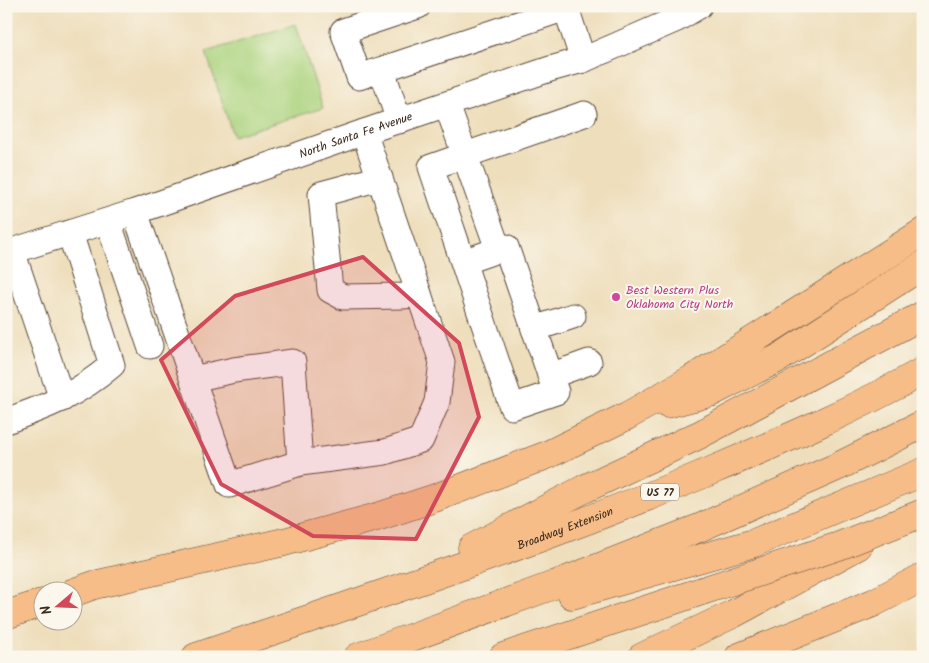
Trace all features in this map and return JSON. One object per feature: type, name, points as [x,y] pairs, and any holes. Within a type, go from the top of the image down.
[{"type":"highway","points":[[82,589],[377,518],[495,476],[547,454],[627,416],[700,374],[923,232]]},
{"type":"highway","points":[[627,416],[710,393],[779,358],[923,265]]},
{"type":"highway","points":[[389,592],[584,489],[699,435],[923,315]]},
{"type":"highway","name":"Broadway Extension","points":[[196,657],[553,534],[667,489],[797,433],[923,371]]},
{"type":"highway","points":[[361,656],[609,564],[699,528],[830,470],[923,424]]},
{"type":"highway","points":[[361,656],[754,544],[923,472]]},
{"type":"highway","points":[[642,657],[799,580],[882,533],[923,506]]},
{"type":"highway","points":[[503,657],[839,546],[923,513]]},
{"type":"highway","points":[[739,657],[873,603],[923,577]]},
{"type":"highway","points":[[6,615],[32,606]]},
{"type":"street","points":[[418,6],[344,31],[359,77],[566,7],[583,60]]},
{"type":"street","name":"North Santa Fe Avenue","points":[[9,252],[108,221],[364,132],[550,69],[583,60],[677,20],[699,6]]},
{"type":"street","points":[[382,70],[399,121]]},
{"type":"street","points":[[447,104],[498,249]]},
{"type":"street","points":[[463,262],[506,247],[556,392],[512,407],[463,262],[431,167],[584,114]]},
{"type":"street","points":[[134,212],[229,484],[300,462],[385,452],[421,440],[437,402],[442,362],[364,132]]},
{"type":"street","points":[[380,178],[321,194],[330,290],[343,297],[419,294]]},
{"type":"street","points":[[108,221],[150,346]]},
{"type":"street","points":[[6,422],[62,399],[96,378],[112,365],[70,233]]},
{"type":"street","points":[[9,252],[62,399]]},
{"type":"street","points":[[534,329],[573,316]]},
{"type":"street","points":[[193,379],[234,370],[293,362],[300,462]]},
{"type":"street","points":[[550,376],[589,362]]},
{"type":"highlighted area","points":[[363,257],[459,343],[479,417],[416,539],[313,536],[221,484],[161,360],[235,296]]},
{"type":"green space","points":[[296,24],[323,108],[233,136],[206,52]]},
{"type":"place","name":"Best Western Plus Oklahoma City North","points":[[616,297]]}]
